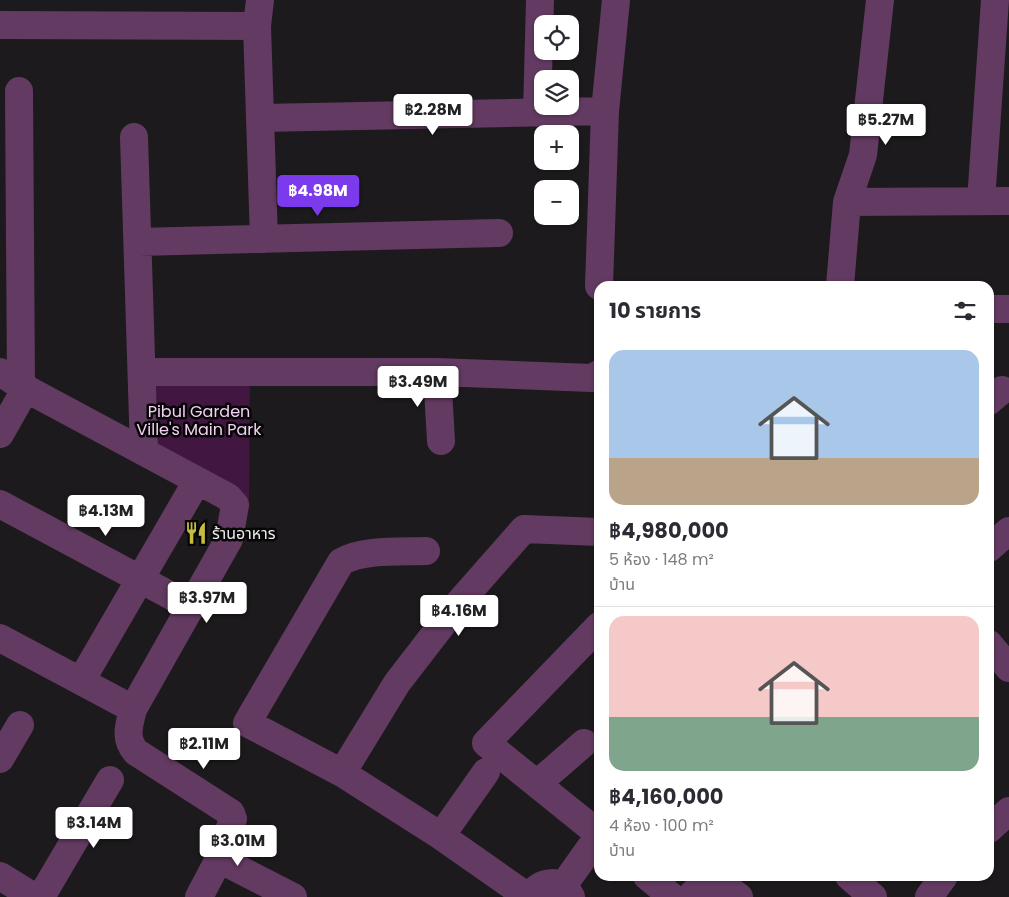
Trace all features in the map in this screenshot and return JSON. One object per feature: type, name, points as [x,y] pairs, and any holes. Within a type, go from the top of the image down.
[{"type":"street","points":[[538,70],[540,0]]},
{"type":"street","points":[[599,281],[605,111],[616,0]]},
{"type":"street","points":[[840,281],[847,202],[863,154],[880,0]]},
{"type":"street","points":[[980,201],[995,0]]},
{"type":"street","points":[[0,24],[259,13],[264,239]]},
{"type":"street","points":[[0,434],[15,382],[19,91]]},
{"type":"street","points":[[579,112],[605,111]]},
{"type":"street","points":[[261,118],[534,113]]},
{"type":"street","points":[[134,137],[144,452]]},
{"type":"street","points":[[847,202],[1009,200]]},
{"type":"street","points":[[138,242],[499,233]]},
{"type":"street","points":[[994,309],[1009,309]]},
{"type":"street","points":[[142,372],[437,372],[594,377]]},
{"type":"street","points":[[437,372],[440,441]]},
{"type":"street","points":[[15,382],[228,497],[235,504],[235,514],[229,539],[133,709],[127,732],[131,746],[136,752],[231,813],[233,819],[219,858],[199,897]]},
{"type":"street","points":[[81,681],[197,481]]},
{"type":"street","points":[[0,504],[192,607]]},
{"type":"street","points":[[342,774],[397,683],[458,604],[524,530],[594,532]]},
{"type":"street","points":[[994,544],[1009,531]]},
{"type":"street","points":[[426,551],[360,555],[348,557],[341,562],[247,724],[342,774],[440,836],[529,897],[536,888],[546,883],[567,892],[594,841],[538,783],[486,743],[594,631]]},
{"type":"street","points":[[0,638],[133,709]]},
{"type":"street","points":[[994,650],[1009,668]]},
{"type":"street","points":[[0,759],[20,725]]},
{"type":"street","points":[[538,783],[584,743]]},
{"type":"street","points":[[440,836],[486,772]]},
{"type":"street","points":[[41,897],[110,780]]},
{"type":"street","points":[[994,824],[1009,811]]},
{"type":"street","points":[[219,858],[293,897]]},
{"type":"street","points":[[0,876],[34,897]]},
{"type":"street","points":[[653,881],[672,897]]},
{"type":"street","points":[[854,881],[872,897]]},
{"type":"street","points":[[929,897],[940,881]]},
{"type":"street","points":[[699,890],[726,886],[739,897]]},
{"type":"green space","name":"Pibul Garden Ville's Main Park","points":[[250,368],[249,506],[148,450],[147,372]]},
{"type":"place","name":"ร้านอาหาร","points":[[196,533]]}]
